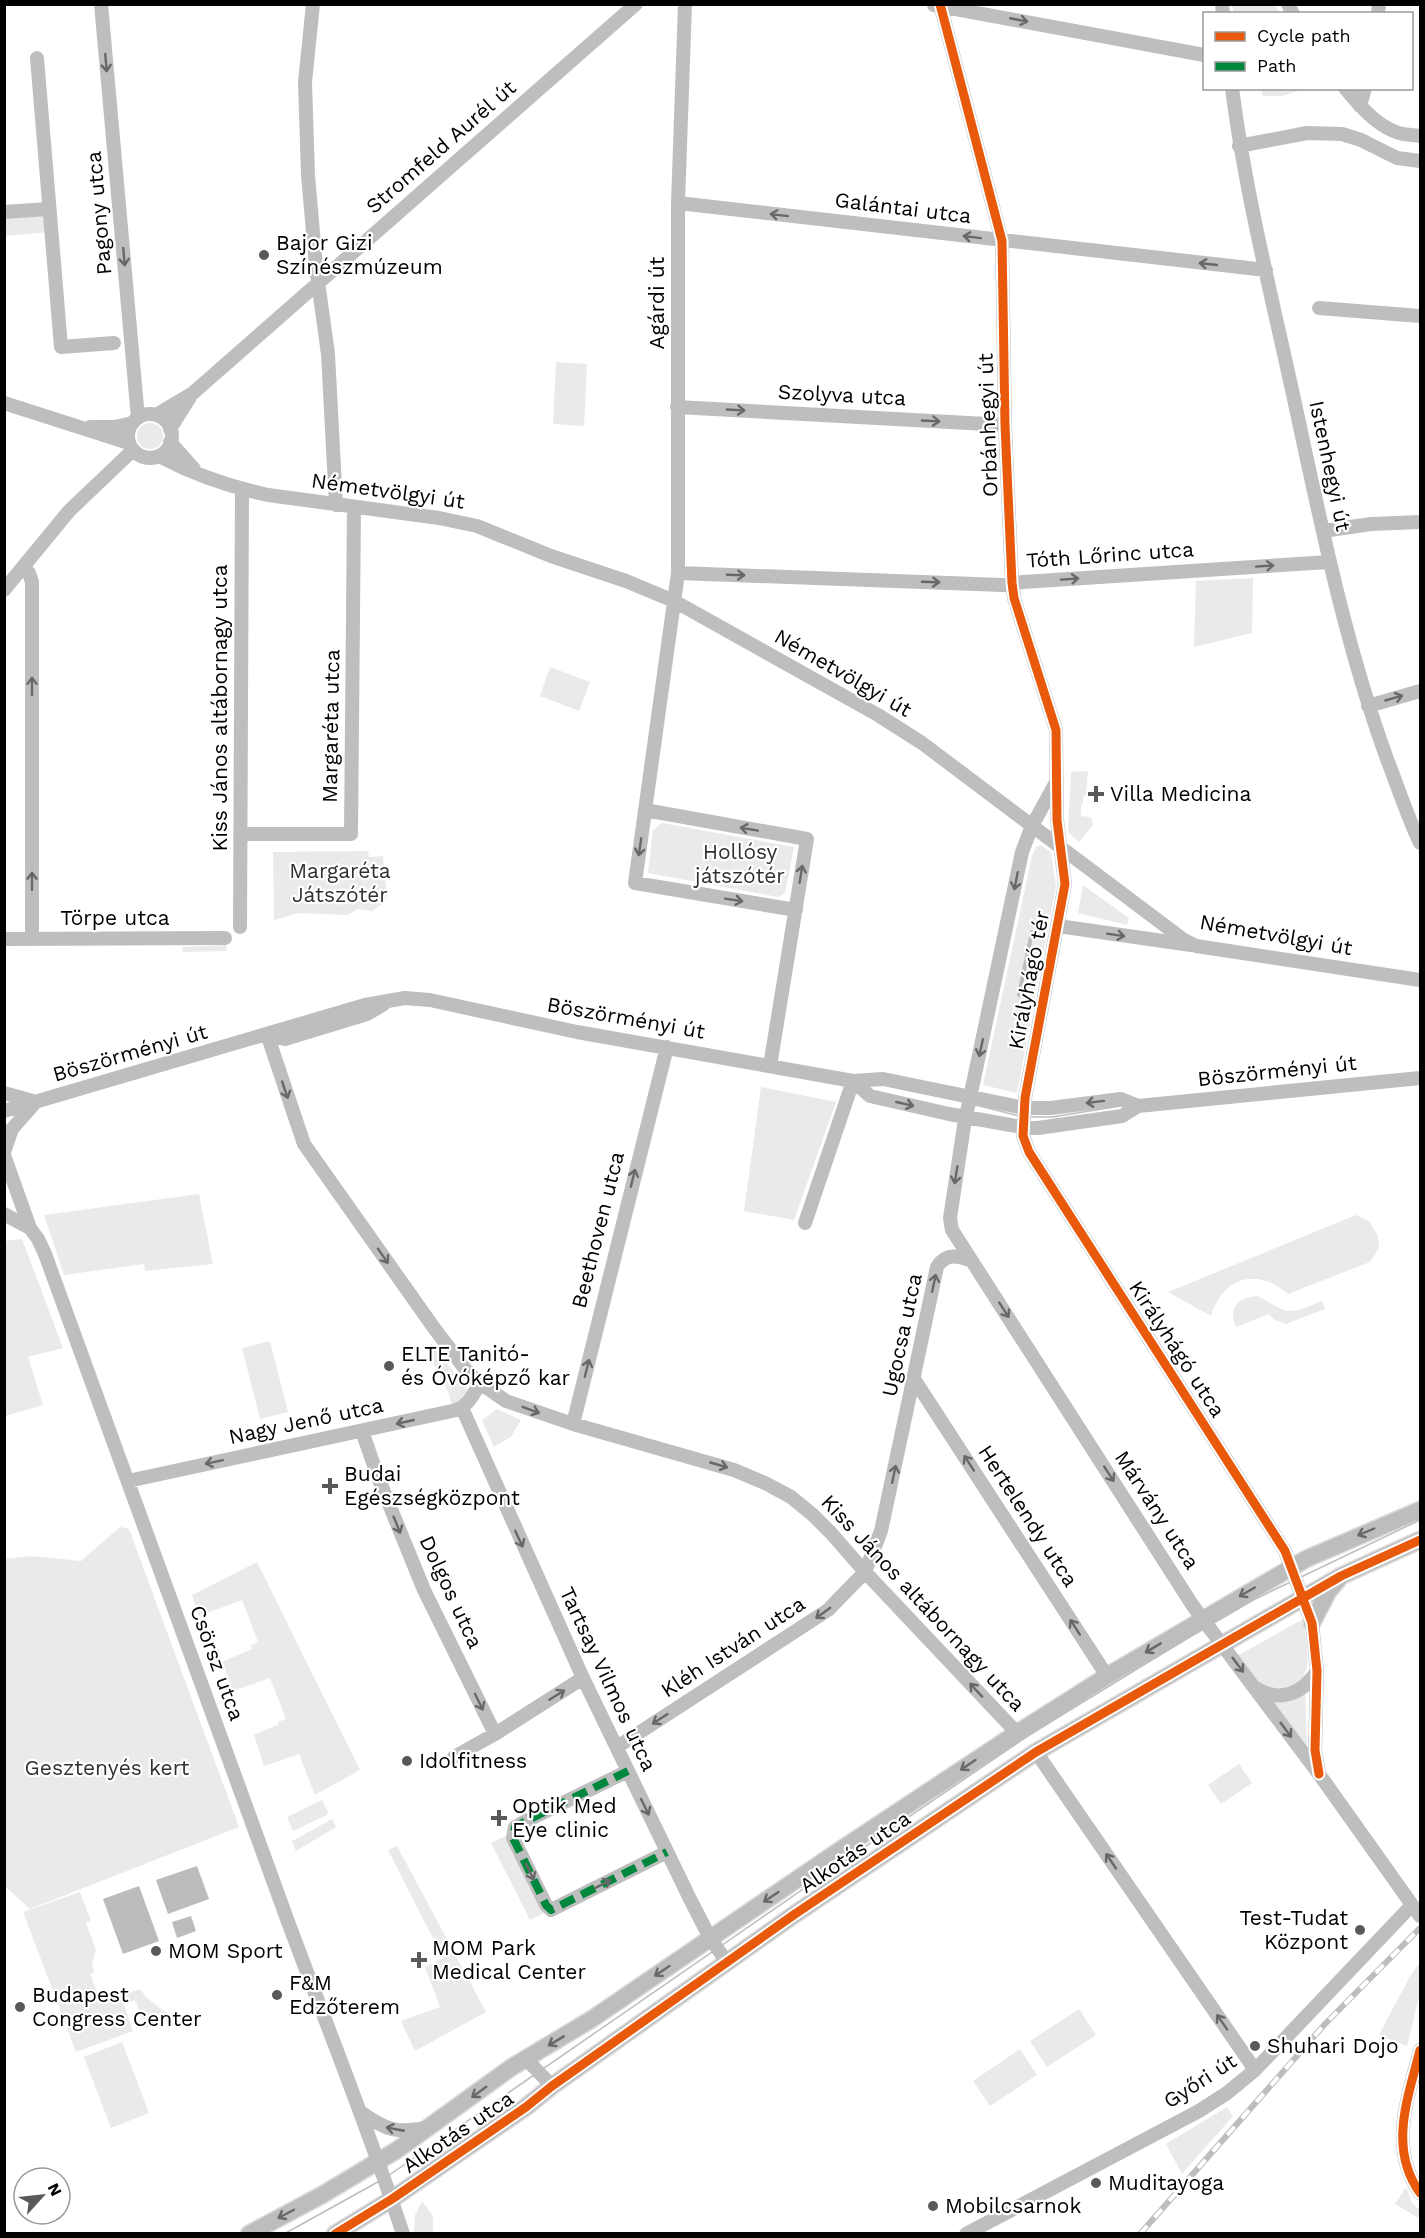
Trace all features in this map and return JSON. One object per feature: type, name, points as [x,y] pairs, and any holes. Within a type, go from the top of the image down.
[{"type":"main road","name":"Alkotás utca","points":[[249,2234],[380,2162],[526,2059],[592,2019],[1017,1733],[1107,1676],[1292,1566],[1420,1510]]},
{"type":"main road","name":"Alkotás utca","points":[[335,2234],[392,2199],[526,2108],[552,2086],[795,1914],[1036,1752],[1302,1597],[1341,1576],[1420,1540]]},
{"type":"main road","points":[[1312,1623],[1328,1592],[1341,1576]]},
{"type":"street","name":"Pagony utca","points":[[101,4],[135,420]]},
{"type":"street","points":[[313,4],[305,82],[308,175],[318,282],[328,354],[336,505]]},
{"type":"street","name":"Agárdi út","points":[[685,4],[678,203],[678,573],[635,883],[796,910]]},
{"type":"street","points":[[938,5],[1203,55]]},
{"type":"street","name":"Orbánhegyi út","points":[[938,5],[1002,241],[1005,425],[1012,584],[1014,598],[1054,722],[1058,748],[1056,782],[1060,846]]},
{"type":"street","name":"Stromfeld Aurél út","points":[[156,416],[193,393],[632,6]]},
{"type":"street","points":[[37,58],[61,347],[114,343]]},
{"type":"street","name":"Istenhegyi út","points":[[1232,90],[1239,146],[1329,562],[1368,706],[1420,843]]},
{"type":"street","points":[[1347,90],[1360,106],[1384,126],[1397,133],[1420,136]]},
{"type":"street","points":[[1360,106],[1364,90]]},
{"type":"street","points":[[1239,146],[1307,133],[1342,134],[1361,140],[1397,158],[1420,161]]},
{"type":"street","name":"Galántai utca","points":[[678,203],[1266,270]]},
{"type":"street","points":[[4,212],[48,209]]},
{"type":"street","points":[[1319,308],[1420,316]]},
{"type":"street","name":"Stromfeld Aurél út","points":[[170,435],[193,393]]},
{"type":"street","points":[[4,403],[79,426],[131,447],[145,457],[159,456],[164,452],[170,435],[167,423],[150,414],[114,427],[79,426]]},
{"type":"street","name":"Szolyva utca","points":[[677,407],[1005,425]]},
{"type":"street","points":[[131,447],[128,435],[135,420]]},
{"type":"street","name":"Németvölgyi út","points":[[170,435],[181,456],[203,476]]},
{"type":"street","points":[[4,591],[75,504],[131,447]]},
{"type":"street","name":"Németvölgyi út","points":[[159,456],[188,471],[242,489],[336,505],[440,518],[477,526],[551,556],[626,581],[674,601],[878,715],[922,743],[1184,940],[1196,946],[1420,980]]},
{"type":"street","name":"Kiss János altábornagy utca","points":[[240,927],[242,489]]},
{"type":"street","name":"Margaréta utca","points":[[240,834],[351,834],[354,507]]},
{"type":"street","points":[[1323,531],[1371,524],[1420,522]]},
{"type":"street","name":"Tóth Lőrinc utca","points":[[678,573],[1002,585],[1329,562]]},
{"type":"street","points":[[22,568],[29,573],[32,582],[32,939]]},
{"type":"street","points":[[1368,706],[1420,690]]},
{"type":"street","name":"Orbánhegyi út","points":[[1032,825],[1056,782]]},
{"type":"street","points":[[645,810],[807,839],[770,1066]]},
{"type":"street","name":"Királyhágó tér","points":[[968,1107],[1022,852],[1032,825]]},
{"type":"street","name":"Királyhágó tér","points":[[1023,1119],[1065,884],[1060,846]]},
{"type":"street","points":[[1058,926],[1196,946]]},
{"type":"street","name":"Törpe utca","points":[[4,939],[225,938]]},
{"type":"street","name":"Böszörményi út","points":[[4,1111],[267,1034],[285,1039],[367,1014],[392,999],[430,1000],[577,1032],[853,1082],[883,1079],[968,1107],[1023,1119]]},
{"type":"street","name":"Kiss János altábornagy utca","points":[[267,1034],[304,1144],[466,1370],[506,1401],[573,1424],[734,1470],[791,1497],[813,1515],[1017,1733]]},
{"type":"street","name":"Beethoven utca","points":[[573,1424],[667,1047]]},
{"type":"street","name":"Böszörményi út","points":[[853,1082],[870,1096],[968,1107],[1023,1119],[1051,1108],[1121,1100],[1138,1106],[1420,1078]]},
{"type":"street","points":[[805,1223],[853,1082]]},
{"type":"street","name":"Böszörményi út","points":[[4,1093],[29,1101],[38,1101]]},
{"type":"street","name":"Böszörményi út","points":[[4,1154],[12,1129],[30,1106],[38,1101]]},
{"type":"street","points":[[968,1107],[950,1218],[956,1237],[972,1261]]},
{"type":"street","name":"Királyhágó utca","points":[[1023,1119],[1023,1136],[1029,1152],[1285,1551],[1302,1597]]},
{"type":"street","name":"Csörsz utca","points":[[4,1154],[30,1228],[45,1254],[129,1481],[287,1920],[380,2162],[403,2234]]},
{"type":"street","points":[[4,1214],[30,1228]]},
{"type":"street","name":"Ugocsa utca","points":[[865,1572],[881,1531],[937,1267],[940,1261],[947,1257],[957,1256],[972,1261]]},
{"type":"street","name":"Márvány utca","points":[[972,1261],[1203,1618],[1319,1774],[1420,1916]]},
{"type":"street","name":"Hertelendy utca","points":[[914,1379],[1107,1676]]},
{"type":"street","points":[[462,1408],[470,1402],[480,1383]]},
{"type":"street","name":"Nagy Jenő utca","points":[[129,1481],[462,1408]]},
{"type":"street","name":"Tartsay Vilmos utca","points":[[462,1408],[583,1678],[710,1938],[727,1962]]},
{"type":"street","name":"Dolgos utca","points":[[362,1431],[378,1477],[424,1590],[495,1734]]},
{"type":"street","name":"Kléh István utca","points":[[617,1747],[828,1610],[865,1572]]},
{"type":"street","name":"Márvány utca","points":[[1302,1597],[1312,1623],[1317,1671],[1315,1750],[1319,1774]]},
{"type":"street","points":[[1254,1687],[1266,1694],[1287,1695],[1304,1687],[1317,1671]]},
{"type":"street","points":[[454,1757],[583,1678]]},
{"type":"street","points":[[1036,1752],[1255,2070]]},
{"type":"street","points":[[628,1771],[515,1827],[513,1838],[546,1905],[551,1910],[667,1852]]},
{"type":"street","name":"Győri út","points":[[966,2234],[1199,2111],[1227,2093],[1255,2070],[1412,1905]]},
{"type":"street","points":[[1420,2050],[1414,2103],[1404,2115],[1402,2145],[1408,2171],[1420,2193]]},
{"type":"street","points":[[526,2059],[552,2086]]},
{"type":"street","points":[[361,2112],[377,2124],[394,2131],[406,2132],[432,2127]]},
{"type":"green space","points":[[1232,5],[1275,5],[1279,12],[1234,12]]},
{"type":"green space","points":[[1261,90],[1302,90],[1282,96],[1263,96]]},
{"type":"green space","points":[[46,212],[48,232],[5,236],[5,216]]},
{"type":"green space","points":[[556,362],[587,364],[584,426],[553,424]]},
{"type":"green space","points":[[150,423],[159,427],[163,436],[159,445],[150,449],[141,445],[137,436],[141,427]]},
{"type":"green space","points":[[1253,578],[1252,633],[1194,647],[1196,581]]},
{"type":"green space","points":[[550,667],[590,682],[579,711],[540,696]]},
{"type":"green space","points":[[1088,771],[1086,795],[1083,796],[1083,804],[1081,804],[1081,816],[1091,817],[1093,825],[1079,842],[1068,832],[1071,772]]},
{"type":"green space","name":"Hollósy játszótér","points":[[662,823],[794,847],[785,893],[778,897],[648,873],[653,830]]},
{"type":"green space","points":[[1041,845],[1051,852],[1056,886],[1017,1093],[983,1085],[1032,856],[1036,847]]},
{"type":"green space","name":"Margaréta Játszótér","points":[[368,851],[369,857],[383,856],[387,895],[384,903],[372,911],[358,909],[347,915],[298,913],[274,920],[273,852]]},
{"type":"green space","points":[[1083,885],[1129,918],[1127,925],[1078,913]]},
{"type":"green space","points":[[226,945],[227,951],[183,952],[182,947]]},
{"type":"green space","points":[[761,1087],[836,1102],[794,1220],[744,1211]]},
{"type":"green space","points":[[199,1194],[213,1264],[145,1271],[144,1264],[64,1275],[44,1215]]},
{"type":"green space","points":[[1356,1215],[1369,1221],[1378,1236],[1379,1248],[1370,1262],[1288,1294],[1265,1281],[1242,1280],[1224,1292],[1211,1316],[1168,1292]]},
{"type":"green space","points":[[22,1239],[63,1348],[28,1357],[43,1405],[5,1416],[5,1241]]},
{"type":"green space","points":[[1257,1296],[1286,1311],[1297,1310],[1322,1301],[1325,1309],[1286,1324],[1273,1319],[1269,1314],[1236,1327],[1233,1314],[1236,1305],[1239,1301]]},
{"type":"green space","points":[[270,1341],[288,1412],[260,1419],[242,1348]]},
{"type":"green space","points":[[434,1347],[470,1392],[452,1408],[449,1394],[428,1352]]},
{"type":"green space","points":[[497,1409],[521,1420],[511,1437],[494,1447],[482,1420]]},
{"type":"green space","name":"Gesztenyés kert","points":[[120,1527],[129,1529],[239,1827],[30,1909],[5,1886],[5,1559],[31,1556],[81,1561]]},
{"type":"green space","points":[[257,1562],[360,1770],[315,1795],[299,1754],[264,1766],[254,1735],[286,1719],[270,1678],[233,1691],[222,1662],[252,1649],[251,1645],[258,1642],[242,1600],[199,1616],[192,1595]]},
{"type":"green space","points":[[1303,1619],[1308,1654],[1307,1668],[1302,1680],[1288,1688],[1279,1689],[1258,1681],[1237,1656]]},
{"type":"green space","points":[[1305,1692],[1307,1745],[1304,1747],[1272,1702],[1289,1701]]},
{"type":"green space","points":[[1239,1764],[1252,1783],[1221,1804],[1208,1785]]},
{"type":"green space","points":[[322,1800],[329,1814],[293,1831],[287,1817]]},
{"type":"green space","points":[[332,1819],[336,1827],[296,1851],[292,1841]]},
{"type":"green space","points":[[509,1834],[548,1911],[530,1920],[491,1843]]},
{"type":"green space","points":[[397,1846],[486,2012],[415,2051],[401,2021],[440,2007],[425,1967],[443,1958],[388,1850]]},
{"type":"green space","points":[[80,1892],[91,1921],[86,1923],[96,1950],[92,1963],[94,1972],[90,1974],[101,2003],[140,1989],[147,1998],[173,2018],[146,2028],[135,2000],[124,2005],[133,2031],[76,2052],[23,1912]]},
{"type":"green space","points":[[1420,1962],[1420,1993],[1407,2046],[1379,2035]]},
{"type":"green space","points":[[1079,2009],[1096,2035],[1047,2067],[1030,2041]]},
{"type":"green space","points":[[122,2042],[149,2113],[111,2128],[84,2057]]},
{"type":"green space","points":[[1020,2049],[1037,2075],[990,2106],[973,2081]]},
{"type":"green space","points":[[1227,2107],[1233,2116],[1182,2174],[1166,2144]]},
{"type":"green space","points":[[1406,2187],[1412,2203],[1420,2210],[1420,2219],[1395,2204]]},
{"type":"green space","points":[[422,2201],[433,2216],[433,2233],[414,2233],[415,2215]]},
{"type":"shaded area","points":[[197,1866],[209,1899],[168,1914],[156,1880]]},
{"type":"shaded area","points":[[139,1886],[159,1941],[123,1954],[103,1899]]},
{"type":"shaded area","points":[[191,1916],[196,1931],[177,1938],[172,1922]]},
{"type":"waterway","points":[[1019,995],[1032,932]]},
{"type":"tram line","points":[[4,1107],[366,1002],[404,994],[429,997],[578,1029],[863,1080],[1023,1117],[1052,1117],[1182,1098],[1420,1076]]},
{"type":"tram line","points":[[284,2234],[385,2178],[1029,1735],[1253,1600],[1420,1520]]},
{"type":"railway","points":[[1140,2234],[1325,2024],[1420,1928]]},
{"type":"marked path","points":[[628,1771],[515,1827],[513,1838],[546,1905],[551,1910],[667,1852]]},
{"type":"cycle path","points":[[940,4],[1002,241],[1005,425],[1012,583],[1014,598],[1056,730],[1057,820],[1065,884],[1025,1098],[1023,1136],[1029,1152],[1285,1551],[1312,1623],[1317,1671],[1315,1750],[1319,1774]]},
{"type":"cycle path","points":[[335,2234],[392,2199],[526,2107],[552,2086],[795,1914],[1036,1752],[1341,1576],[1420,1540]]},
{"type":"cycle path","points":[[1420,2050],[1406,2104],[1403,2141],[1410,2176],[1420,2193]]},
{"type":"place","name":"Bajor Gizi Színészmúzeum","points":[[264,255]]},
{"type":"place","name":"Villa Medicina","points":[[1096,794]]},
{"type":"place","name":"ELTE Tanitó- és Óvóképző kar","points":[[389,1366]]},
{"type":"place","name":"Budai Egészségközpont","points":[[330,1486]]},
{"type":"place","name":"Idolfitness","points":[[407,1761]]},
{"type":"place","name":"Optik Med Eye clinic","points":[[499,1818]]},
{"type":"place","name":"Test-Tudat Központ","points":[[1360,1930]]},
{"type":"place","name":"MOM Sport","points":[[156,1951]]},
{"type":"place","name":"MOM Park Medical Center","points":[[419,1960]]},
{"type":"place","name":"F&M Edzőterem","points":[[277,1995]]},
{"type":"place","name":"Budapest Congress Center","points":[[20,2007]]},
{"type":"place","name":"Shuhari Dojo","points":[[1255,2046]]},
{"type":"place","name":"Muditayoga","points":[[1096,2183]]},
{"type":"place","name":"Mobilcsarnok","points":[[933,2206]]}]
